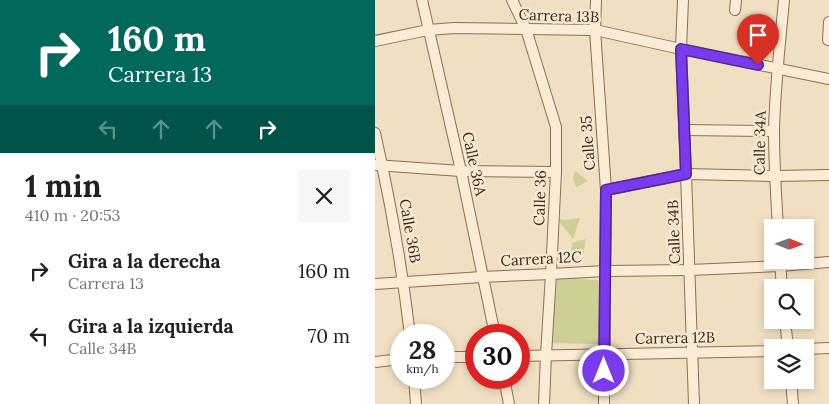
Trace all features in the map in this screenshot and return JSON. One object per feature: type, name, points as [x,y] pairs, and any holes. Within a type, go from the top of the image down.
[{"type":"street","name":"Calle 36A","points":[[422,0],[461,171],[493,324]]},
{"type":"street","name":"Calle 36","points":[[512,0],[525,29],[556,127],[556,172],[544,404]]},
{"type":"street","name":"Calle 35","points":[[596,0],[595,30],[606,190],[604,404]]},
{"type":"street","name":"Calle 34B","points":[[683,0],[681,49],[694,404]]},
{"type":"street","name":"Calle 34A","points":[[777,219],[775,131],[777,69],[784,0]]},
{"type":"street","points":[[828,40],[829,22]]},
{"type":"street","name":"Carrera 13B","points":[[375,42],[428,30],[454,28],[595,30],[777,69],[829,78]]},
{"type":"street","points":[[684,130],[775,131]]},
{"type":"street","name":"Calle 36B","points":[[375,133],[379,166],[404,283],[409,324]]},
{"type":"street","points":[[379,166],[461,171],[556,172]]},
{"type":"street","points":[[606,190],[686,174],[829,175]]},
{"type":"street","name":"Carrera 12C","points":[[814,262],[829,262]]},
{"type":"street","name":"Carrera 12C","points":[[375,284],[482,276],[690,270],[764,264]]},
{"type":"street","points":[[814,349],[829,348]]},
{"type":"street","name":"Carrera 12B","points":[[530,356],[764,351]]},
{"type":"street","points":[[375,362],[390,360]]},
{"type":"street","points":[[415,389],[416,404]]},
{"type":"street","points":[[506,389],[509,404]]},
{"type":"street","points":[[792,389],[793,404]]},
{"type":"green space","points":[[575,171],[588,181],[576,187],[573,179]]},
{"type":"green space","points":[[580,218],[573,239],[558,219]]},
{"type":"green space","points":[[586,239],[583,255],[571,253],[572,243]]},
{"type":"green space","points":[[557,277],[603,281],[600,344],[552,343]]},
{"type":"route","points":[[604,371],[606,190],[686,174],[681,49],[758,65]]}]
